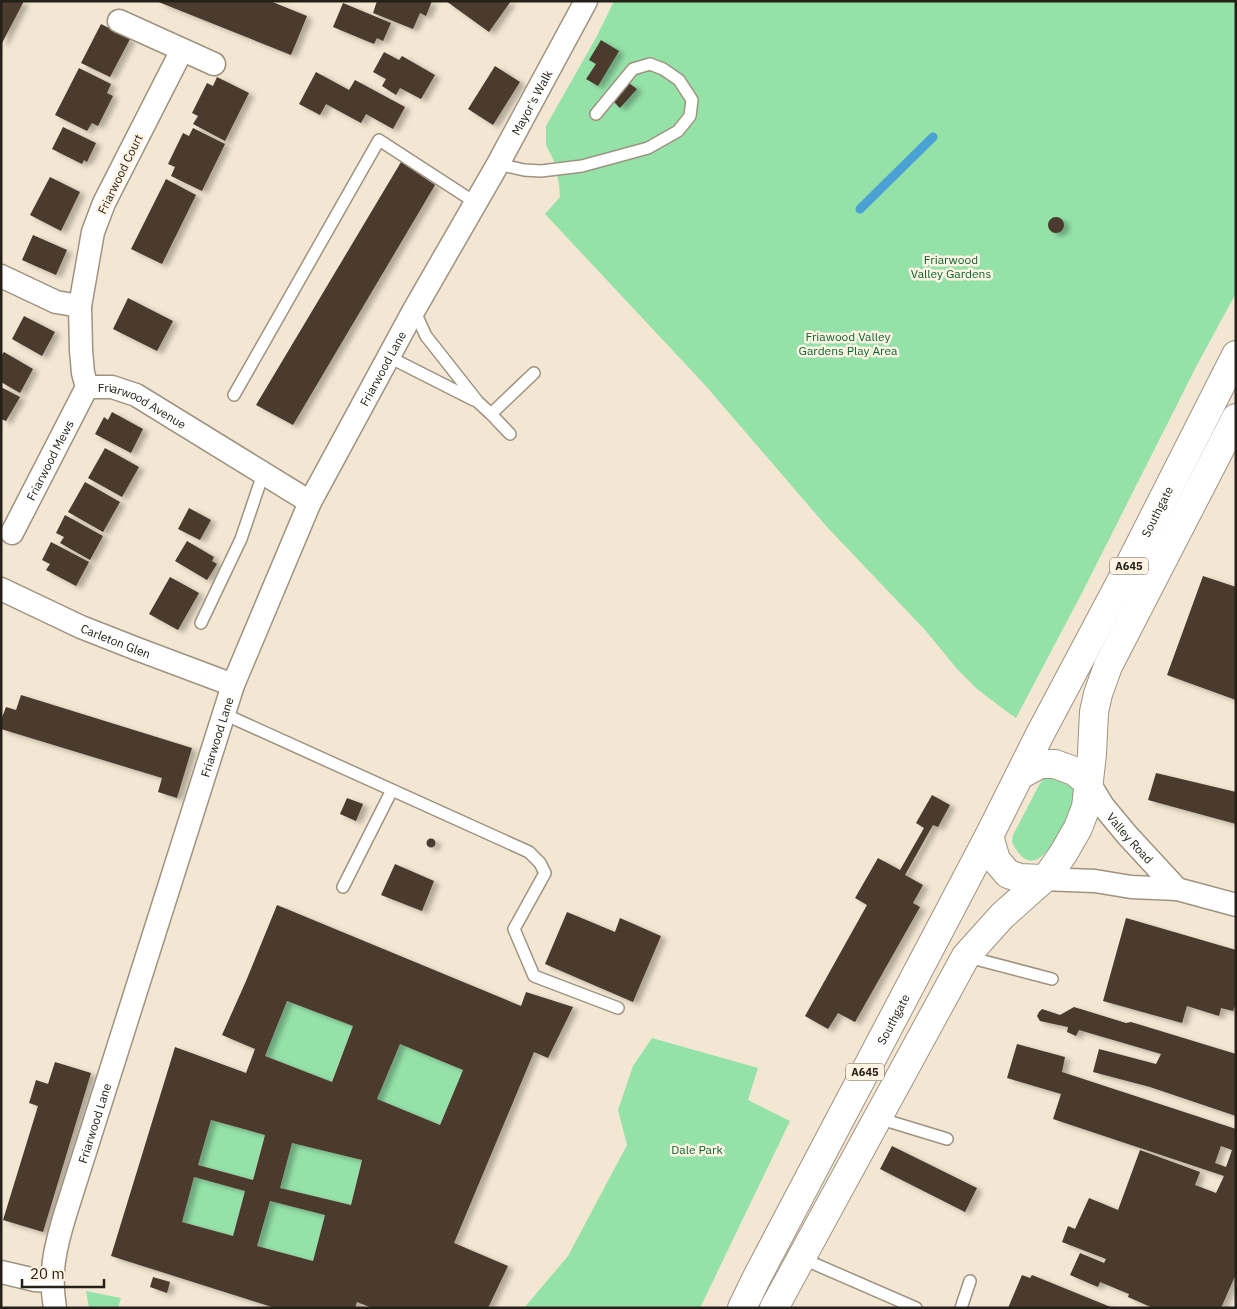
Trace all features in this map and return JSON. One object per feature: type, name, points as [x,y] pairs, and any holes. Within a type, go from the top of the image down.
[{"type":"highway","name":"Southgate","points":[[742,1308],[1126,572],[1236,355]]},
{"type":"highway","name":"A645","points":[[774,1308],[966,956],[1002,916],[1049,874],[1078,828],[1086,807],[1092,754],[1094,712],[1108,666],[1236,418]]},
{"type":"highway","points":[[1020,775],[1040,764],[1055,764],[1074,771],[1089,783]]},
{"type":"highway","points":[[989,836],[996,860],[1008,874],[1020,878],[1042,879]]},
{"type":"street","name":"Mayor's Walk","points":[[476,203],[586,1]]},
{"type":"street","points":[[119,21],[214,64]]},
{"type":"street","name":"Friarwood Court","points":[[80,306],[93,232],[104,203],[182,50]]},
{"type":"street","name":"Friarwood Lane","points":[[55,1308],[52,1290],[54,1260],[65,1215],[233,684],[310,502],[414,310],[476,203]]},
{"type":"street","points":[[1,276],[56,302],[80,306]]},
{"type":"street","name":"Friarwood Avenue","points":[[80,306],[81,350],[83,373],[87,387],[112,387],[136,395],[310,502]]},
{"type":"street","name":"Friarwood Mews","points":[[12,533],[87,387]]},
{"type":"street","name":"Carleton Glen","points":[[1,589],[81,627],[233,684]]},
{"type":"street","name":"Valley Road","points":[[1089,783],[1103,806],[1177,889]]},
{"type":"street","points":[[1042,879],[1095,881],[1131,887],[1177,889],[1236,906]]},
{"type":"street","points":[[1,1272],[35,1280],[52,1281]]},
{"type":"lane","points":[[498,164],[524,170],[541,171],[587,164],[648,148],[678,131],[690,116],[692,100],[679,80],[650,64],[633,69],[596,114]]},
{"type":"lane","points":[[234,395],[379,140],[476,203]]},
{"type":"lane","points":[[414,310],[426,336],[478,402],[510,434]]},
{"type":"lane","points":[[389,357],[478,402]]},
{"type":"lane","points":[[491,414],[534,373]]},
{"type":"lane","points":[[201,623],[241,539],[263,474]]},
{"type":"lane","points":[[224,714],[529,852],[540,863],[545,874],[514,929],[534,976],[618,1008]]},
{"type":"lane","points":[[344,887],[392,790]]},
{"type":"lane","points":[[966,956],[1052,979]]},
{"type":"lane","points":[[878,1118],[947,1139]]},
{"type":"lane","points":[[801,1258],[916,1308]]},
{"type":"lane","points":[[961,1308],[970,1282]]},
{"type":"green space","name":"Friarwood Valley Gardens","points":[[614,1],[1236,1],[1236,293],[1197,365],[1083,591],[1016,718],[977,689],[958,670],[925,630],[827,527],[705,385],[545,214],[560,197],[554,161],[546,145],[546,126],[597,36]]},
{"type":"green space","points":[[1045,776],[1071,779],[1076,793],[1059,833],[1051,846],[1042,856],[1032,861],[1022,857],[1012,842],[1013,835]]},
{"type":"green space","points":[[287,1001],[353,1026],[332,1082],[265,1056]]},
{"type":"green space","name":"Dale Park","points":[[652,1038],[758,1068],[748,1100],[790,1121],[700,1308],[524,1308],[568,1256],[627,1145],[618,1110],[633,1066]]},
{"type":"green space","points":[[400,1044],[463,1070],[440,1125],[377,1099]]},
{"type":"green space","points":[[211,1120],[265,1135],[253,1180],[198,1165]]},
{"type":"green space","points":[[292,1143],[362,1160],[351,1205],[280,1188]]},
{"type":"green space","points":[[194,1177],[245,1191],[233,1236],[182,1222]]},
{"type":"green space","points":[[270,1201],[325,1215],[313,1261],[257,1246]]},
{"type":"green space","points":[[86,1291],[121,1298],[118,1308],[89,1308]]},
{"type":"building","points":[[1,1],[24,1],[1,45]]},
{"type":"building","points":[[156,1],[270,1],[307,16],[291,55]]},
{"type":"building","points":[[377,1],[432,1],[426,16],[420,13],[413,29],[373,13]]},
{"type":"building","points":[[446,1],[511,1],[489,32]]},
{"type":"building","points":[[343,3],[391,23],[383,41],[377,38],[374,44],[333,27]]},
{"type":"building","points":[[101,24],[130,39],[110,77],[81,63]]},
{"type":"building","points":[[601,40],[619,51],[598,86],[586,79],[596,64],[589,60]]},
{"type":"building","points":[[384,52],[399,60],[402,56],[435,75],[421,99],[400,88],[396,95],[382,86],[386,79],[373,72]]},
{"type":"building","points":[[495,66],[520,82],[493,125],[468,109]]},
{"type":"building","points":[[79,68],[111,84],[107,93],[113,96],[98,126],[92,123],[87,131],[55,115]]},
{"type":"building","points":[[316,72],[349,90],[355,80],[405,107],[393,129],[366,114],[361,123],[326,104],[320,115],[299,104]]},
{"type":"building","points":[[217,77],[249,93],[225,141],[193,124],[198,116],[192,113],[207,83],[213,86]]},
{"type":"building","points":[[629,83],[637,89],[620,108],[613,101]]},
{"type":"building","points":[[63,127],[96,143],[87,162],[84,160],[82,164],[52,149]]},
{"type":"building","points":[[193,128],[225,144],[202,191],[171,176],[175,167],[168,164],[183,133],[189,136]]},
{"type":"building","points":[[401,162],[435,185],[293,425],[256,405]]},
{"type":"building","points":[[50,177],[80,192],[61,231],[30,215]]},
{"type":"building","points":[[166,179],[196,195],[162,264],[131,249]]},
{"type":"building","points":[[1053,217],[1059,217],[1064,222],[1062,231],[1053,233],[1048,228],[1048,222]]},
{"type":"building","points":[[33,235],[67,250],[56,275],[22,260]]},
{"type":"building","points":[[128,298],[173,321],[157,351],[113,329]]},
{"type":"building","points":[[24,316],[55,332],[42,356],[12,339]]},
{"type":"building","points":[[4,352],[33,369],[20,393],[1,382],[1,356]]},
{"type":"building","points":[[1,387],[20,397],[6,421],[1,419]]},
{"type":"building","points":[[112,412],[143,429],[131,453],[95,434],[104,417],[108,420]]},
{"type":"building","points":[[105,448],[139,467],[122,497],[88,478]]},
{"type":"building","points":[[85,482],[120,502],[103,532],[68,512]]},
{"type":"building","points":[[189,508],[211,520],[200,540],[178,529]]},
{"type":"building","points":[[65,515],[103,536],[90,560],[60,543],[64,537],[56,533]]},
{"type":"building","points":[[187,541],[214,557],[212,561],[217,564],[207,580],[175,561]]},
{"type":"building","points":[[51,542],[89,562],[76,586],[46,570],[50,564],[42,560]]},
{"type":"building","points":[[1203,576],[1236,587],[1236,700],[1167,675]]},
{"type":"building","points":[[170,577],[199,593],[178,630],[149,614]]},
{"type":"building","points":[[21,695],[192,748],[177,798],[158,792],[162,778],[1,729],[1,720],[6,707],[16,710]]},
{"type":"building","points":[[1156,773],[1236,792],[1236,824],[1148,800]]},
{"type":"building","points":[[932,795],[950,805],[938,827],[933,825],[905,875],[923,885],[913,903],[920,907],[855,1022],[838,1013],[828,1029],[805,1016],[867,905],[855,898],[878,858],[900,870],[924,828],[916,823]]},
{"type":"building","points":[[347,798],[363,804],[356,821],[340,814]]},
{"type":"building","points":[[431,839],[435,843],[431,847],[427,843]]},
{"type":"building","points":[[395,864],[434,881],[422,911],[381,895]]},
{"type":"building","points":[[277,905],[521,1006],[526,992],[573,1007],[548,1058],[534,1052],[454,1243],[508,1266],[488,1308],[372,1308],[357,1302],[355,1308],[275,1308],[111,1256],[175,1047],[246,1073],[255,1049],[222,1035]],"holes":[[[287,1001],[353,1026],[332,1082],[265,1056]],[[400,1044],[463,1070],[440,1125],[377,1099]],[[211,1120],[265,1135],[253,1180],[198,1165]],[[292,1143],[362,1160],[351,1205],[280,1188]],[[194,1177],[245,1191],[233,1236],[182,1222]],[[270,1201],[325,1215],[313,1261],[257,1246]]]},
{"type":"building","points":[[567,912],[615,932],[620,918],[661,936],[633,1002],[545,964]]},
{"type":"building","points":[[1126,918],[1236,950],[1236,1003],[1233,1011],[1221,1008],[1219,1016],[1187,1006],[1182,1023],[1103,1001]]},
{"type":"building","points":[[1074,1007],[1236,1054],[1236,1116],[1150,1087],[1093,1072],[1099,1049],[1156,1064],[1161,1054],[1079,1030],[1076,1036],[1067,1032],[1068,1027],[1040,1021],[1037,1016],[1042,1009],[1060,1015]]},
{"type":"building","points":[[1017,1044],[1065,1057],[1062,1072],[1236,1129],[1236,1274],[1221,1308],[1153,1308],[1128,1297],[1129,1294],[1100,1282],[1098,1287],[1070,1275],[1080,1253],[1104,1263],[1106,1259],[1062,1242],[1068,1226],[1075,1229],[1089,1198],[1118,1210],[1140,1150],[1200,1172],[1195,1185],[1216,1193],[1224,1176],[1053,1119],[1061,1094],[1007,1078]],"holes":[[[1221,1146],[1232,1150],[1226,1167],[1215,1163]]]},
{"type":"building","points":[[55,1062],[91,1073],[43,1232],[3,1220],[38,1106],[29,1103],[36,1080],[48,1084]]},
{"type":"building","points":[[892,1146],[977,1188],[965,1212],[880,1169]]},
{"type":"building","points":[[1022,1275],[1030,1278],[1032,1275],[1113,1308],[1008,1308]]},
{"type":"building","points":[[153,1277],[170,1282],[167,1293],[150,1287]]},
{"type":"waterway","points":[[860,209],[933,137]]},
{"type":"park label","name":"Friawood Valley Gardens Play Area","points":[[848,343]]}]
